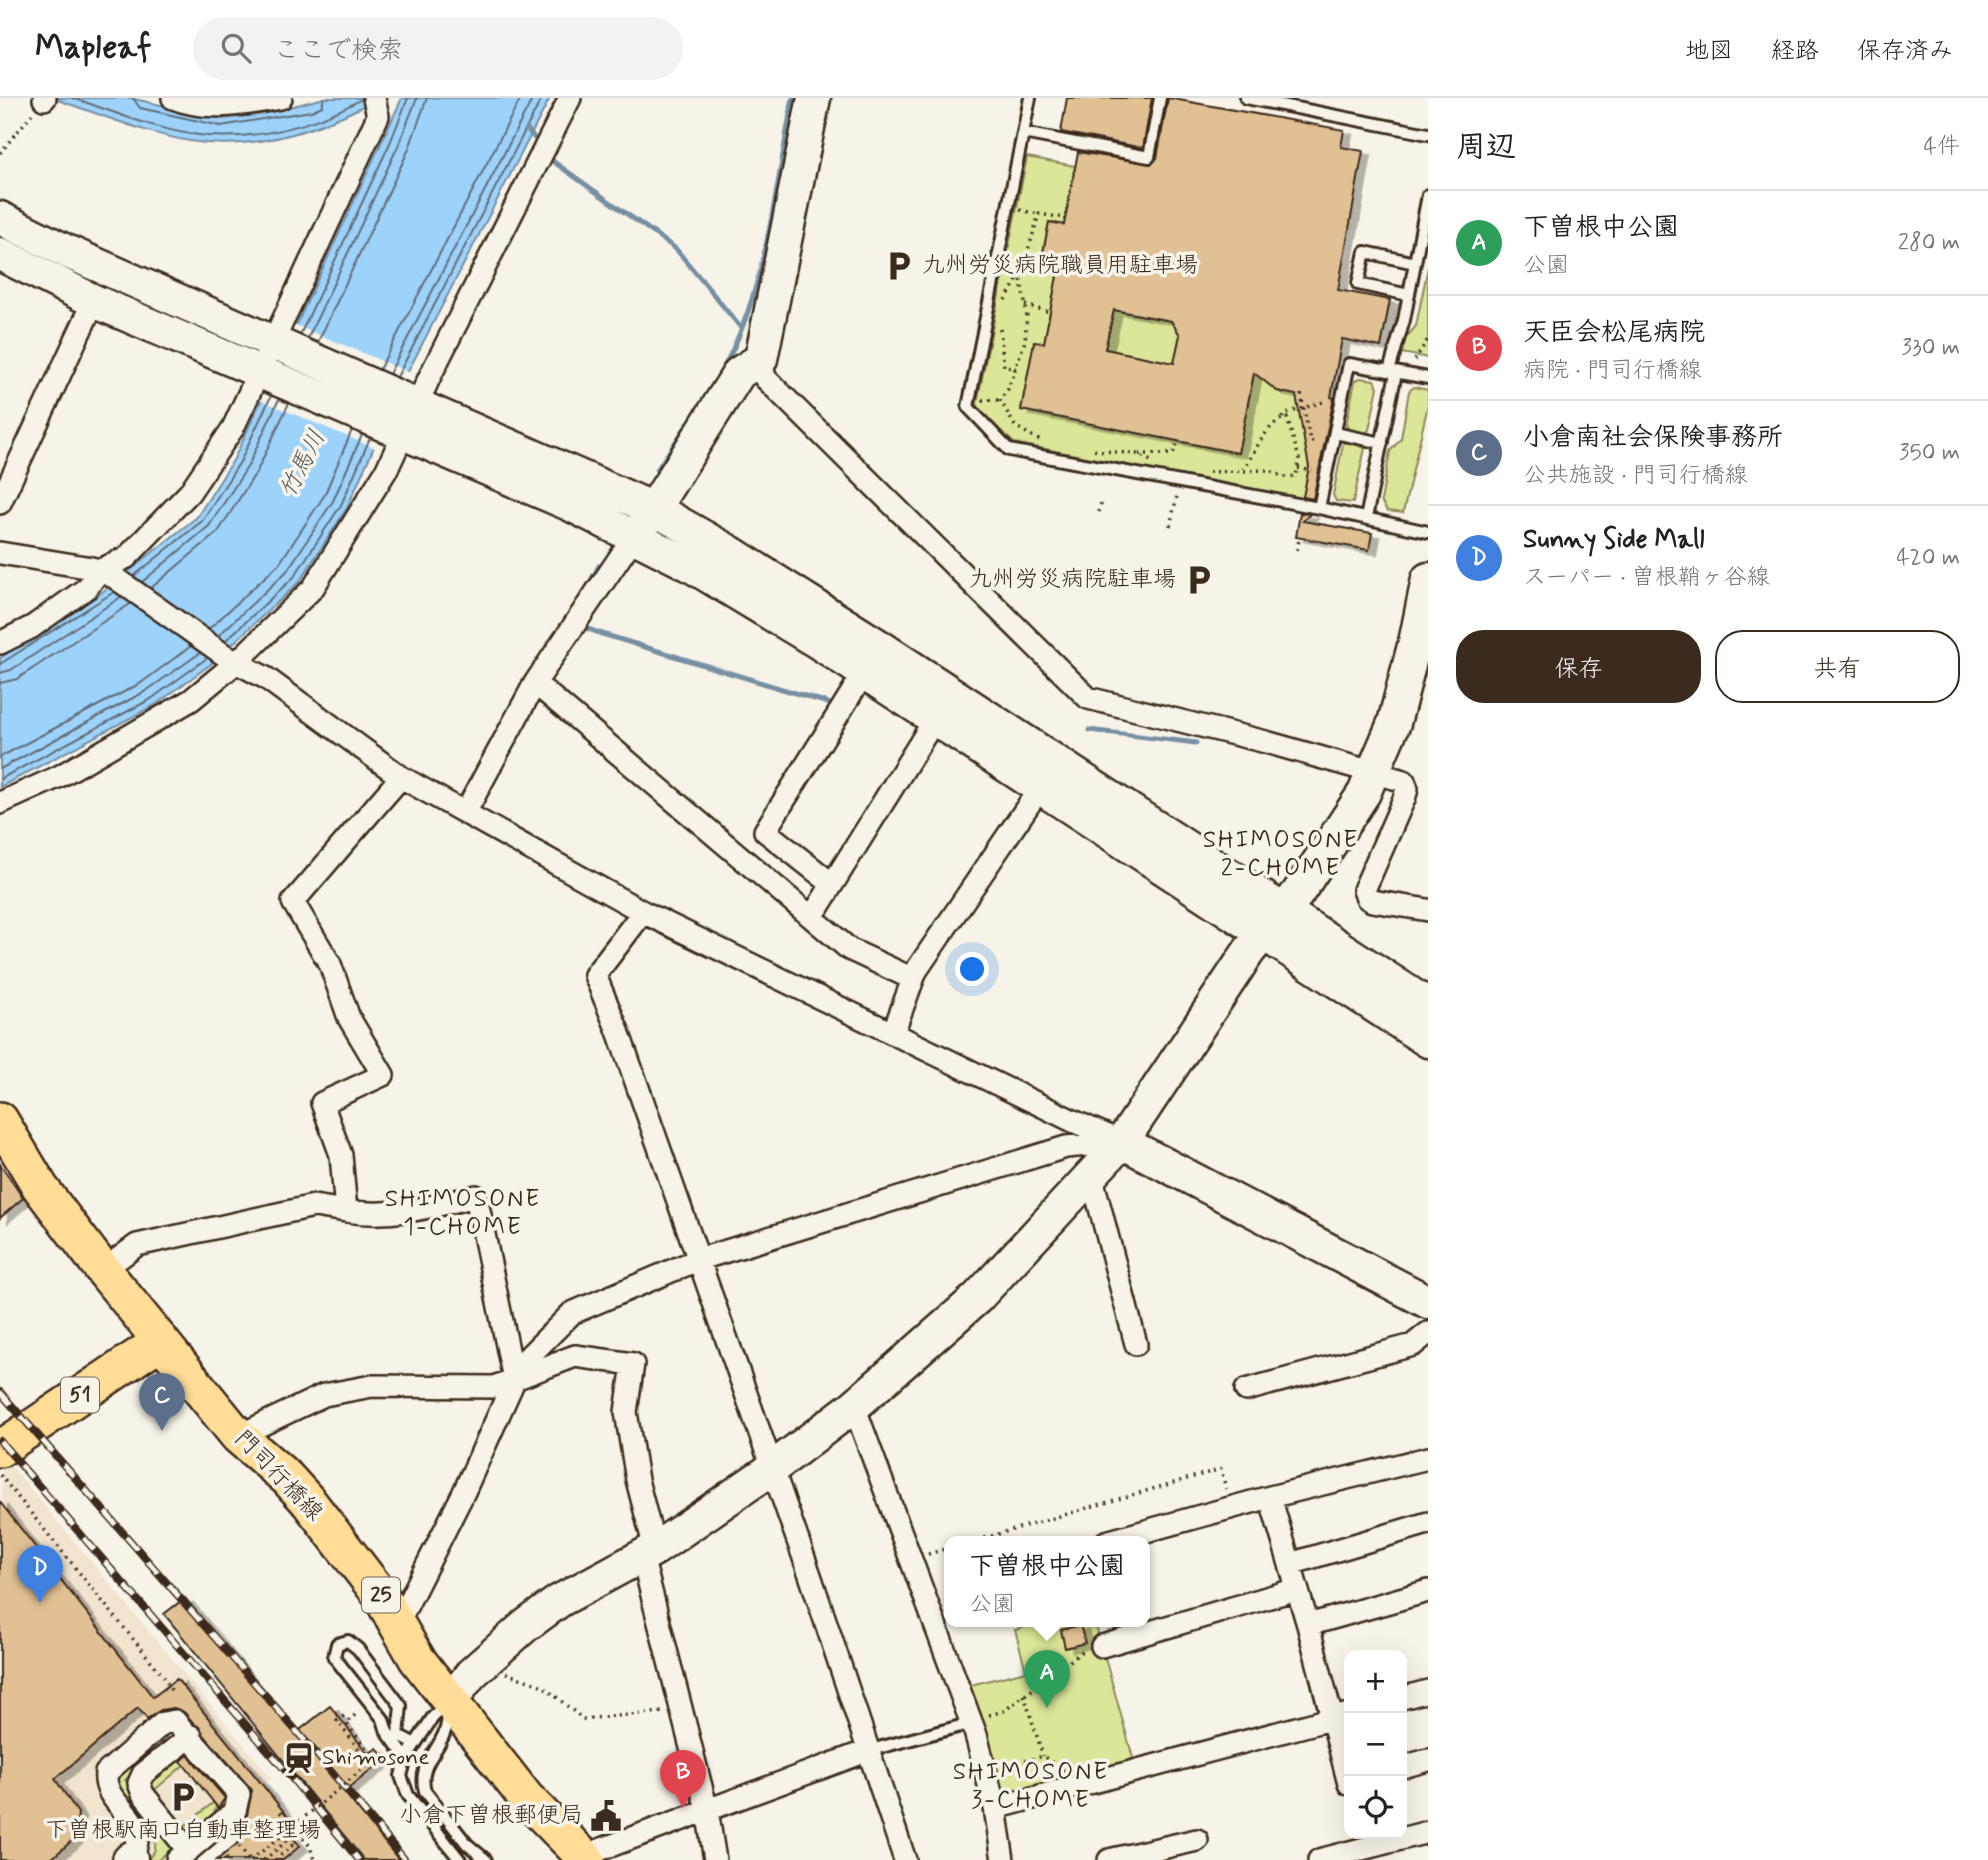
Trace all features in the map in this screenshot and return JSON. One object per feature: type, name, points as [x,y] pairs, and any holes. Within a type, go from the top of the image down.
[{"type":"main road","name":"門司行橋線","points":[[0,1120],[40,1187],[103,1270],[238,1436],[308,1500],[379,1593],[417,1659],[450,1702],[526,1798],[585,1858]]},
{"type":"main road","name":"51","points":[[0,1449],[161,1341]]},
{"type":"street","points":[[173,98],[194,106],[236,105],[281,98]]},
{"type":"street","points":[[0,803],[60,776],[191,700],[313,588],[345,542],[570,98]]},
{"type":"street","points":[[814,98],[761,359],[765,378],[1088,698],[1404,781],[1407,789],[1365,883],[1365,895],[1372,901],[1428,910]]},
{"type":"street","points":[[0,643],[32,627],[106,574],[127,557],[189,493],[233,428],[263,373],[378,116],[375,100]]},
{"type":"street","points":[[0,218],[68,252],[656,509],[730,552],[873,660],[1272,921],[1428,1041]]},
{"type":"street","points":[[0,254],[94,301],[635,535],[748,598],[873,660],[934,719],[1040,788],[1272,921],[1428,1005]]},
{"type":"street","points":[[0,503],[94,301]]},
{"type":"street","points":[[465,813],[535,683],[635,535],[656,509],[739,373],[761,359]]},
{"type":"street","points":[[0,553],[106,574],[234,660],[266,678],[401,777],[643,912],[1122,1142],[1428,1302]]},
{"type":"street","points":[[450,1702],[479,1666],[559,1601],[648,1553],[770,1470],[854,1406],[977,1298],[1122,1142],[1272,921],[1318,864],[1374,773],[1404,688],[1428,579]]},
{"type":"street","points":[[832,884],[765,831],[873,660]]},
{"type":"street","points":[[535,683],[849,949],[913,979]]},
{"type":"street","points":[[811,917],[934,719]]},
{"type":"street","points":[[346,1211],[341,1155],[322,1103],[383,1075],[349,1018],[330,964],[293,902],[401,777]]},
{"type":"street","points":[[893,1033],[913,979],[1040,788]]},
{"type":"street","points":[[643,912],[596,975],[618,1031],[770,1470],[810,1575],[905,1860]]},
{"type":"street","points":[[397,1625],[463,1494],[522,1363],[572,1313],[697,1260],[1066,1147],[1122,1142]]},
{"type":"street","points":[[1091,1174],[1136,1345]]},
{"type":"street","points":[[103,1270],[137,1245],[314,1206],[370,1214],[405,1213],[476,1196],[514,1379]]},
{"type":"street","points":[[1246,1390],[1378,1356],[1413,1345],[1428,1334]]},
{"type":"street","points":[[238,1436],[324,1395],[372,1386],[494,1387],[575,1356],[633,1364],[626,1412],[648,1553],[681,1710],[707,1810],[715,1860]]},
{"type":"street","points":[[854,1406],[972,1723],[995,1808],[1003,1860]]},
{"type":"street","points":[[1128,1536],[1428,1458]]},
{"type":"street","points":[[1270,1497],[1308,1625],[1341,1716],[1348,1776]]},
{"type":"street","points":[[1290,1564],[1428,1523]]},
{"type":"street","points":[[1102,1646],[1297,1589]]},
{"type":"street","points":[[1308,1625],[1428,1591]]},
{"type":"street","points":[[1407,1696],[1428,1690]]},
{"type":"street","points":[[995,1808],[1341,1716]]},
{"type":"street","points":[[130,1859],[137,1848],[137,1829],[106,1788],[106,1773],[163,1723],[180,1723],[233,1785],[239,1794],[239,1803],[235,1811],[182,1855],[143,1794],[139,1783],[143,1774],[191,1736]]},
{"type":"street","points":[[585,1858],[867,1751]]},
{"type":"street","points":[[1407,1766],[1428,1760]]},
{"type":"street","points":[[1319,1860],[1343,1857],[1367,1840],[1428,1832]]},
{"type":"street","points":[[1109,1860],[1198,1840]]},
{"type":"lane","points":[[1030,98],[968,407],[1009,450],[1319,508],[1428,532]]},
{"type":"lane","points":[[1023,132],[1149,157],[1160,98]]},
{"type":"lane","points":[[1246,98],[1428,134]]},
{"type":"lane","points":[[1366,518],[1428,195]]},
{"type":"lane","points":[[1409,295],[1358,284],[1365,252],[1415,262]]},
{"type":"lane","points":[[1319,508],[1349,364],[1428,378]]},
{"type":"lane","points":[[1335,433],[1382,443]]},
{"type":"lane","points":[[406,1758],[387,1732],[383,1719],[334,1657],[337,1644],[348,1641],[358,1649],[401,1706],[398,1735],[415,1744]]},
{"type":"lane","points":[[450,1702],[433,1717],[415,1744],[406,1758],[401,1776],[404,1787],[460,1860]]},
{"type":"lane","points":[[450,1702],[446,1732],[424,1768],[422,1782],[425,1791],[467,1844],[486,1860]]},
{"type":"lane","points":[[383,1719],[400,1718]]},
{"type":"lane","points":[[867,1751],[972,1723]]},
{"type":"path","points":[[0,153],[45,99]]},
{"type":"path","points":[[1016,209],[1065,218]]},
{"type":"path","points":[[1003,307],[1020,277],[1039,214]]},
{"type":"path","points":[[1001,400],[1025,341],[1025,305],[1020,277]]},
{"type":"path","points":[[1025,305],[1050,312]]},
{"type":"path","points":[[1001,319],[1000,346],[1004,367],[1016,368]]},
{"type":"path","points":[[1415,360],[1428,339]]},
{"type":"path","points":[[1301,394],[1310,441],[1317,443]]},
{"type":"path","points":[[978,400],[1001,400]]},
{"type":"path","points":[[1001,400],[1015,426],[1043,441]]},
{"type":"path","points":[[1243,470],[1270,429],[1283,418],[1303,406],[1326,401]]},
{"type":"path","points":[[1204,472],[1268,470],[1284,477],[1296,476],[1299,458],[1291,424],[1283,418]]},
{"type":"path","points":[[1087,449],[1173,454],[1178,441]]},
{"type":"path","points":[[1137,454],[1154,463]]},
{"type":"path","points":[[1298,468],[1312,471]]},
{"type":"path","points":[[1099,512],[1102,499]]},
{"type":"path","points":[[1170,526],[1171,513]]},
{"type":"path","points":[[1297,550],[1299,540]]},
{"type":"path","points":[[992,1536],[1221,1469]]},
{"type":"path","points":[[0,1474],[164,1677],[172,1692]]},
{"type":"path","points":[[972,1723],[978,1717],[1004,1711],[1084,1651],[1102,1646]]},
{"type":"path","points":[[499,1671],[543,1686],[583,1719],[681,1710]]},
{"type":"path","points":[[1024,1695],[1043,1756],[1070,1774]]},
{"type":"path","points":[[344,1716],[337,1721],[374,1759]]},
{"type":"path","points":[[355,1716],[346,1723],[374,1759]]},
{"type":"path","points":[[995,1769],[1043,1756]]},
{"type":"path","points":[[239,1846],[251,1860],[374,1759]]},
{"type":"path","points":[[280,1812],[310,1846],[314,1860]]},
{"type":"path","points":[[275,1860],[293,1845],[284,1834]]},
{"type":"path","points":[[264,1860],[288,1840]]},
{"type":"shaded area","points":[[2,1455],[272,1779],[162,1860],[0,1860]]},
{"type":"green space","points":[[1027,157],[1075,166],[1064,225],[1049,222],[1041,263],[1059,266],[1044,343],[1034,342],[1021,410],[1238,453],[1255,369],[1277,391],[1296,395],[1312,454],[1303,499],[1014,443],[980,411],[977,403]]},
{"type":"green space","points":[[1428,267],[1428,358],[1402,353],[1404,340],[1416,326]]},
{"type":"green space","points":[[1114,310],[1171,321],[1180,335],[1174,363],[1105,349]]},
{"type":"green space","points":[[1360,378],[1374,380],[1378,387],[1369,430],[1365,433],[1350,431],[1346,425],[1355,381]]},
{"type":"green space","points":[[1414,387],[1428,390],[1428,405],[1403,513],[1387,511],[1381,501],[1390,451],[1401,439],[1409,391]]},
{"type":"green space","points":[[1346,441],[1365,448],[1353,503],[1336,501],[1333,495],[1343,444]]},
{"type":"green space","points":[[1026,1627],[1096,1627],[1135,1765],[999,1803],[963,1687],[1026,1671],[1015,1630]]},
{"type":"green space","points":[[155,1743],[167,1744],[125,1780],[172,1844],[171,1849],[158,1860],[147,1860],[154,1852],[152,1830],[123,1795],[118,1775]]},
{"type":"green space","points":[[178,1759],[184,1765],[152,1792],[182,1828],[214,1802],[216,1808],[211,1819],[191,1833],[180,1830],[148,1790],[151,1780]]},
{"type":"water","points":[[52,98],[130,98],[222,119],[259,115],[324,98],[379,98],[335,119],[288,135],[214,144],[155,133]]},
{"type":"water","name":"竹馬川","points":[[402,98],[550,98],[403,381],[347,508],[300,581],[211,664],[155,705],[0,787],[0,658],[96,597],[197,517],[234,459]]},
{"type":"pier","points":[[293,324],[411,373],[377,449],[258,399]]},
{"type":"building","points":[[1067,98],[1152,98],[1143,148],[1061,132]]},
{"type":"building","points":[[1168,98],[1344,130],[1341,147],[1363,151],[1338,290],[1390,300],[1381,347],[1342,339],[1331,397],[1334,398],[1313,499],[1303,497],[1309,467],[1296,395],[1277,391],[1254,373],[1238,453],[1021,410],[1034,342],[1044,343],[1059,266],[1041,263],[1049,222],[1064,225],[1078,152],[1152,164],[1157,158]],"holes":[[[1114,310],[1171,321],[1180,335],[1174,363],[1105,349]]]},
{"type":"building","points":[[1300,513],[1310,514],[1303,521],[1372,533],[1369,550],[1296,537]]},
{"type":"building","points":[[0,1164],[23,1198],[0,1218]]},
{"type":"building","points":[[0,1502],[153,1697],[177,1679],[298,1829],[290,1835],[300,1846],[283,1860],[217,1860],[243,1839],[235,1828],[247,1815],[252,1790],[184,1712],[174,1708],[161,1710],[147,1719],[138,1708],[55,1779],[78,1813],[75,1838],[50,1860],[0,1860]]},
{"type":"building","points":[[185,1598],[296,1733],[330,1706],[368,1754],[377,1748],[385,1759],[344,1792],[399,1860],[364,1860],[164,1614]]},
{"type":"building","points":[[1081,1627],[1085,1643],[1065,1648],[1061,1630]]},
{"type":"building","points":[[188,1755],[225,1798],[218,1808],[181,1761]]},
{"type":"waterway","points":[[720,374],[736,343],[759,275],[775,204],[793,98]]},
{"type":"waterway","points":[[527,129],[541,146]]},
{"type":"waterway","points":[[547,154],[554,162],[676,249],[741,328]]},
{"type":"waterway","points":[[657,470],[700,406]]},
{"type":"waterway","points":[[585,591],[599,566]]},
{"type":"waterway","points":[[582,623],[586,628],[599,633],[828,703]]},
{"type":"waterway","points":[[1089,730],[1196,743]]},
{"type":"railway","points":[[0,1392],[313,1750],[405,1860]]},
{"type":"railway","points":[[0,1441],[285,1770],[359,1860]]},
{"type":"place","name":"九州労災病院職員用駐車場","points":[[899,266]]},
{"type":"place","name":"九州労災病院駐車場","points":[[1199,580]]},
{"type":"place","name":"小倉南社会保険事務所","points":[[162,1431]]},
{"type":"place","name":"Sunny Side Mall","points":[[40,1603]]},
{"type":"place","name":"下曽根中公園","points":[[1047,1708]]},
{"type":"place","name":"Shimosone","points":[[299,1758]]},
{"type":"place","name":"下曽根駅南口自動車整理場","points":[[183,1797]]},
{"type":"place","name":"天臣会松尾病院","points":[[683,1808]]},
{"type":"place","name":"小倉下曽根郵便局","points":[[606,1816]]},
{"type":"district","name":"SHIMOSONE 2-CHOME","points":[[1281,854]]},
{"type":"district","name":"SHIMOSONE 1-CHOME","points":[[463,1213]]},
{"type":"district","name":"SHIMOSONE 3-CHOME","points":[[1031,1786]]}]
